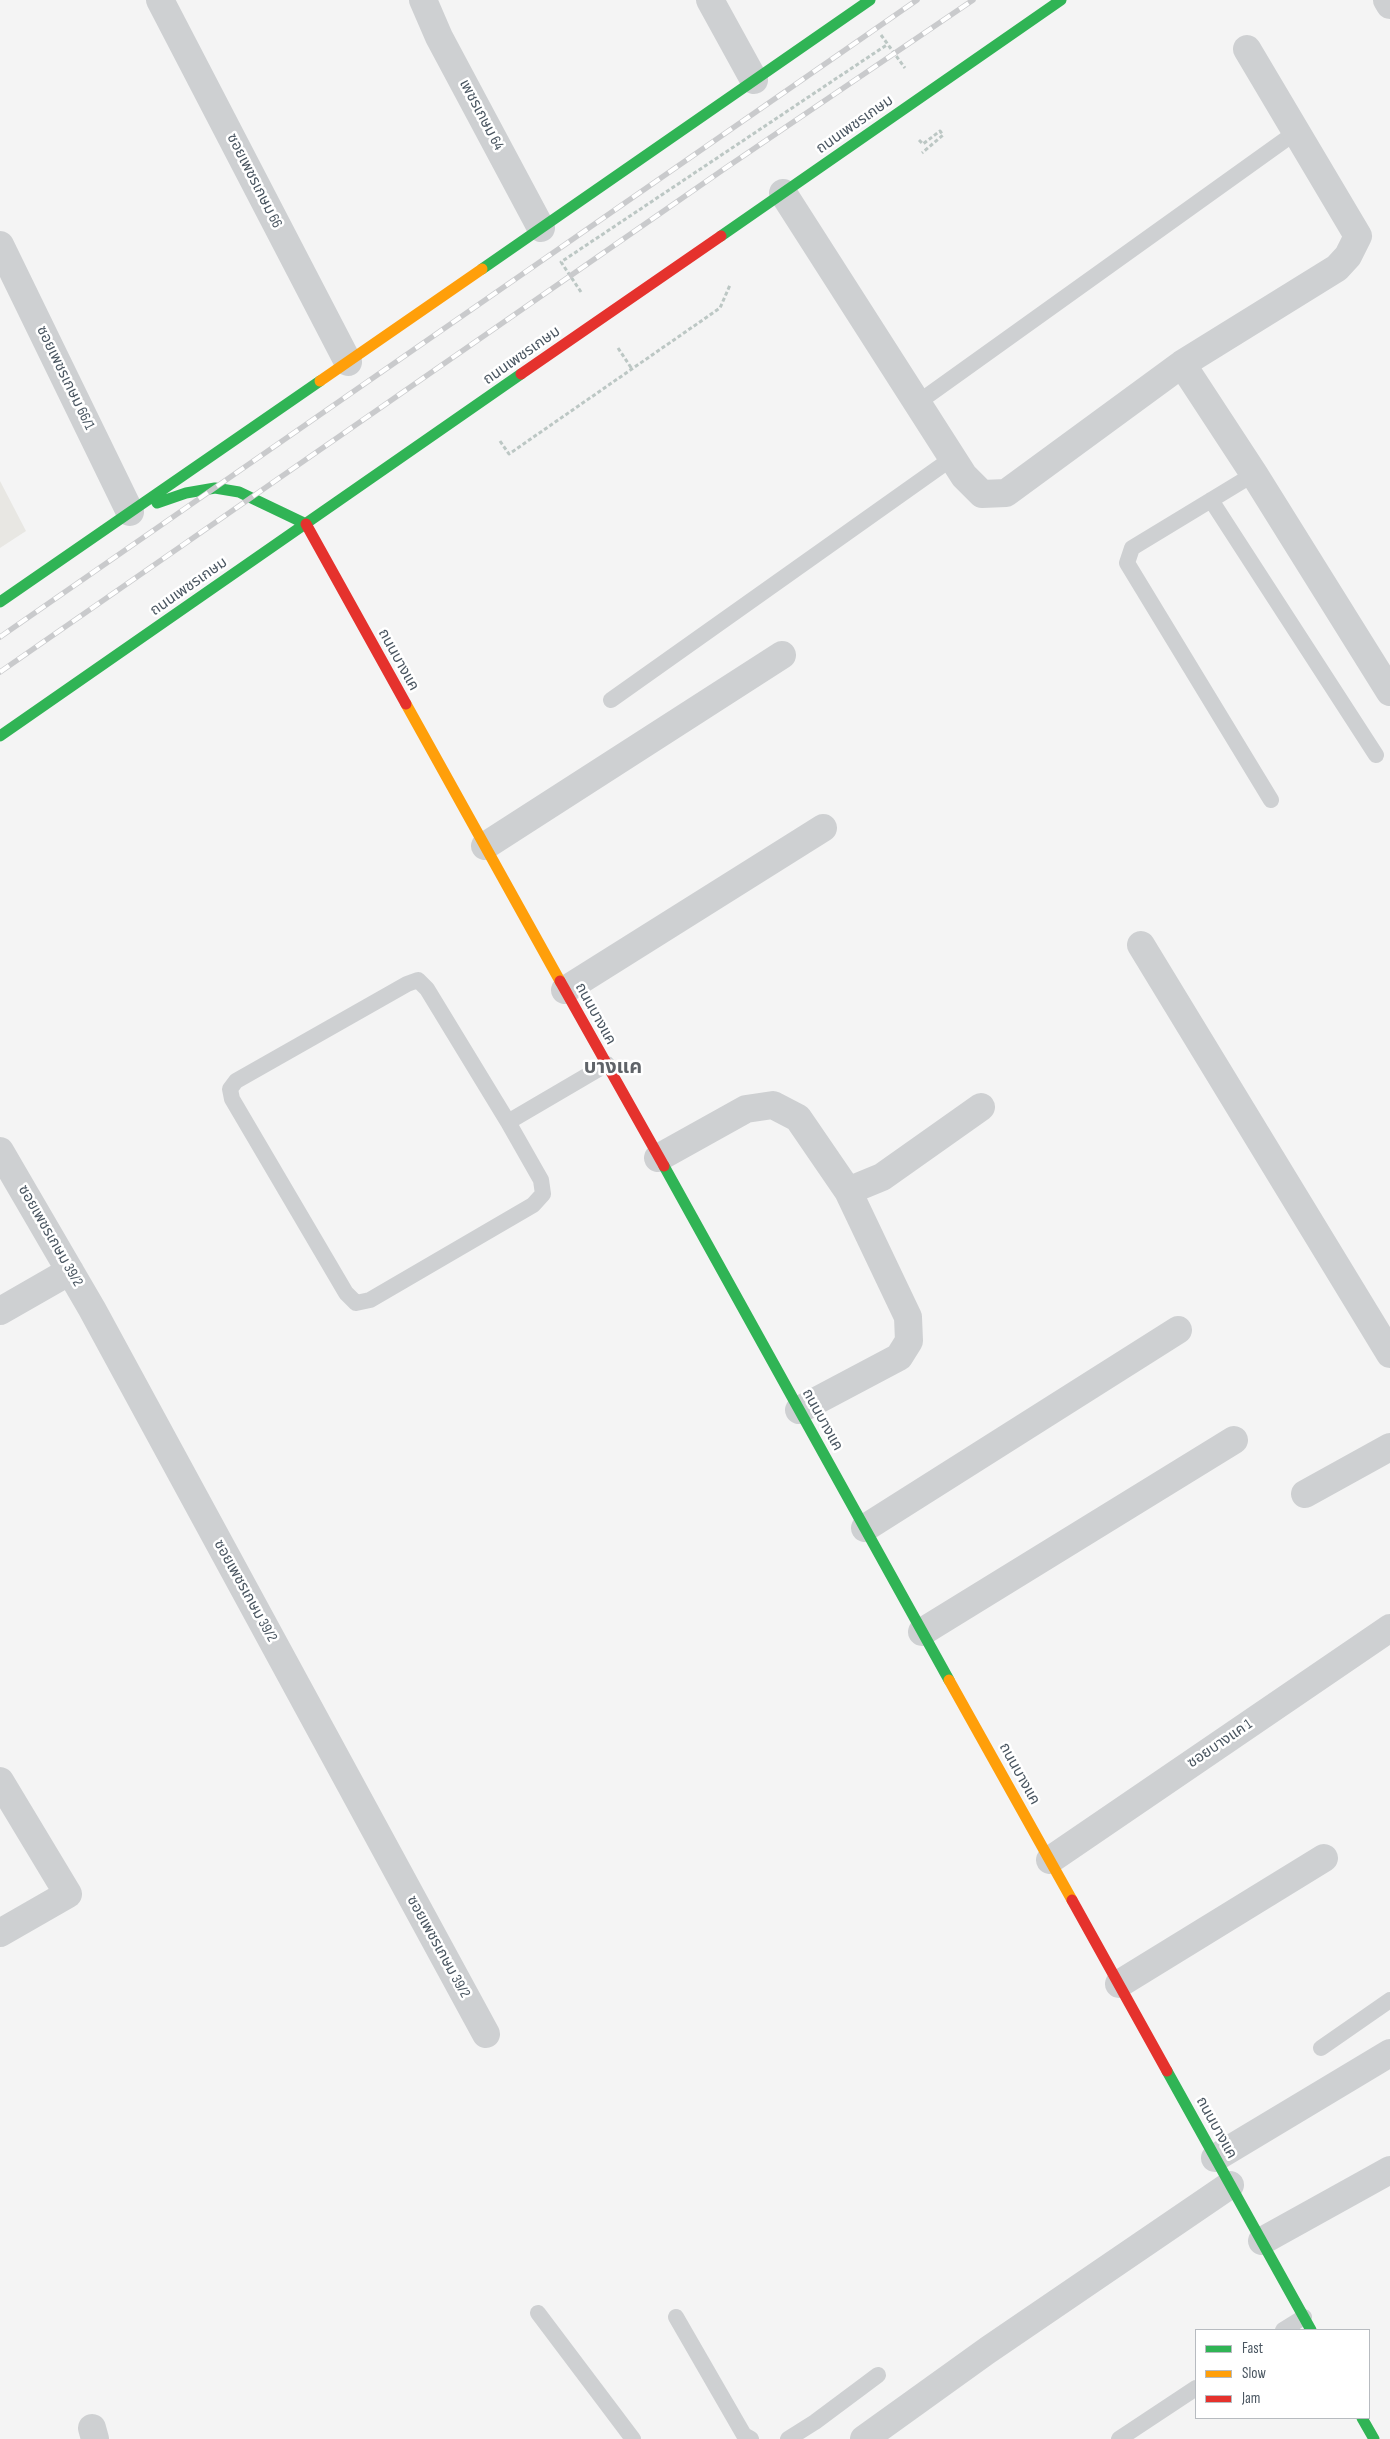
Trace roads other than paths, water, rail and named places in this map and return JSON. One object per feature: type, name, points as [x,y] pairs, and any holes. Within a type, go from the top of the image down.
[{"type":"main road","name":"ถนนเพชรเกษม","points":[[0,736],[1061,0]]},
{"type":"main road","points":[[0,602],[541,228],[865,1]]},
{"type":"main road","points":[[130,512],[186,493],[215,488],[239,492],[276,508],[306,524]]},
{"type":"main road","name":"ถนนบางแค","points":[[306,524],[1307,2323]]},
{"type":"main road","points":[[1363,2419],[1374,2439]]},
{"type":"street","name":"ซอยเพชรเกษม 66","points":[[160,0],[348,362]]},
{"type":"street","name":"เพชรเกษม 64","points":[[423,0],[439,37],[541,228]]},
{"type":"street","points":[[710,0],[754,80]]},
{"type":"street","points":[[1387,0],[1390,5]]},
{"type":"street","points":[[783,193],[951,459],[964,476],[982,494],[1006,493],[1182,364],[1337,268],[1348,256],[1358,236],[1247,49]]},
{"type":"street","name":"ซอยเพชรเกษม 66/1","points":[[0,245],[130,512]]},
{"type":"street","points":[[1182,364],[1254,474],[1390,692]]},
{"type":"street","points":[[485,846],[782,655]]},
{"type":"street","points":[[565,990],[823,828]]},
{"type":"street","points":[[1141,946],[1390,1354]]},
{"type":"street","points":[[658,1158],[746,1109],[774,1105],[798,1118],[848,1191],[908,1317],[910,1341],[899,1357],[799,1410]]},
{"type":"street","points":[[848,1191],[882,1177],[981,1107]]},
{"type":"street","name":"ซอยเพชรเกษม 39/2","points":[[0,1151],[70,1271],[486,2034]]},
{"type":"street","points":[[0,1311],[70,1271]]},
{"type":"street","points":[[865,1528],[1178,1330]]},
{"type":"street","points":[[922,1632],[1234,1440]]},
{"type":"street","points":[[1305,1494],[1390,1447]]},
{"type":"street","name":"ซอยบางแค 1","points":[[1050,1860],[1390,1628]]},
{"type":"street","points":[[0,1781],[68,1894],[0,1933]]},
{"type":"street","points":[[1119,1984],[1324,1858]]},
{"type":"street","points":[[1216,2158],[1390,2053]]},
{"type":"street","points":[[1262,2241],[1390,2170]]},
{"type":"street","points":[[864,2439],[988,2350],[1230,2185]]},
{"type":"lane","points":[[916,404],[1296,132]]},
{"type":"lane","points":[[610,700],[951,459]]},
{"type":"lane","points":[[1254,474],[1132,548],[1127,563],[1271,800]]},
{"type":"lane","points":[[1212,500],[1376,754]]},
{"type":"lane","points":[[418,980],[427,989],[508,1122],[541,1180],[543,1194],[533,1205],[370,1300],[356,1303],[346,1293],[232,1099],[230,1089],[236,1081],[418,980]]},
{"type":"lane","points":[[508,1122],[607,1064]]},
{"type":"lane","points":[[1321,2048],[1390,2000]]},
{"type":"lane","points":[[538,2313],[633,2439]]},
{"type":"lane","points":[[676,2318],[744,2435],[751,2439]]},
{"type":"lane","points":[[1286,2329],[1307,2323]]},
{"type":"lane","points":[[792,2438],[878,2375]]},
{"type":"lane","points":[[1119,2439],[1195,2389]]},
{"type":"railway","points":[[0,637],[917,0]]},
{"type":"railway","points":[[0,672],[727,167],[973,0]]},
{"type":"district","name":"บางแค","points":[[613,1068]]}]
